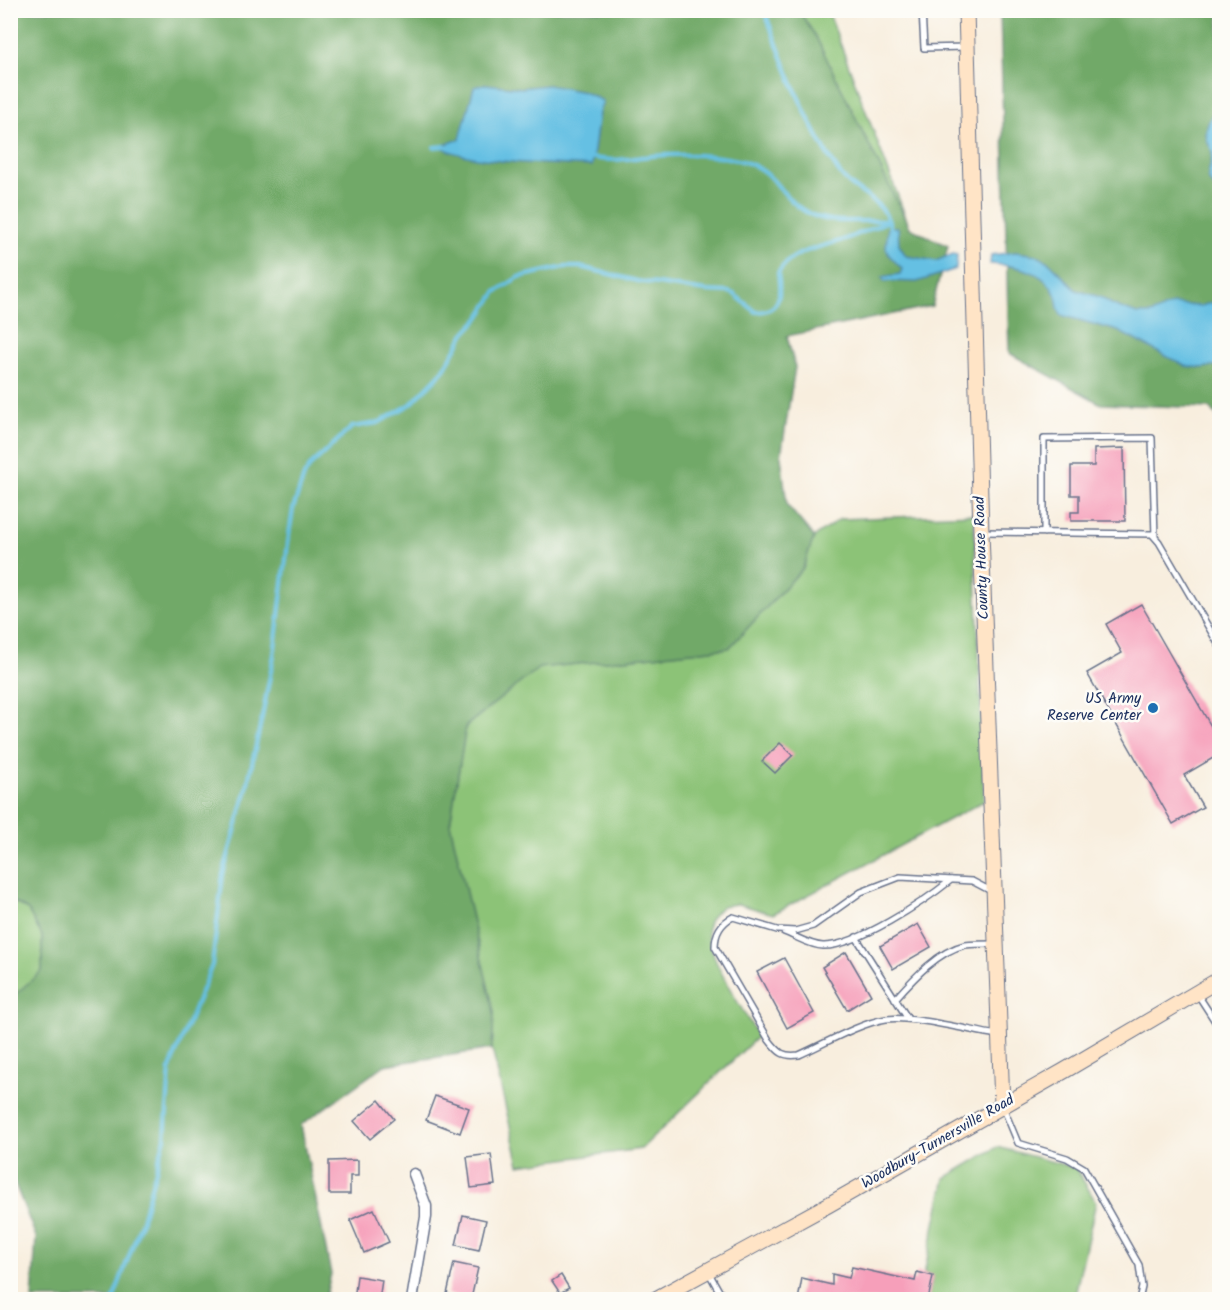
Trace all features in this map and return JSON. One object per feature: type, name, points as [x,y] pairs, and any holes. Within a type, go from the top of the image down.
[{"type":"street","name":"County House Road","points":[[966,10],[981,532],[1002,1105]]},
{"type":"street","name":"Woodbury-Turnersville Road","points":[[654,1299],[828,1205],[1220,979]]},
{"type":"street","points":[[412,1299],[426,1217],[424,1199],[414,1174]]},
{"type":"lane","points":[[922,10],[924,48],[967,46]]},
{"type":"lane","points":[[1044,533],[1044,438],[1152,438],[1155,538]]},
{"type":"lane","points":[[981,532],[1152,534],[1220,647]]},
{"type":"lane","points":[[775,929],[795,931],[813,926],[861,892],[900,877],[972,881],[993,892]]},
{"type":"lane","points":[[951,880],[927,900],[839,944],[822,946],[734,917],[727,920],[718,932],[715,947],[769,1040],[782,1054],[800,1055],[885,1019],[908,1019],[999,1036]]},
{"type":"lane","points":[[856,937],[908,1019]]},
{"type":"lane","points":[[895,999],[906,986],[941,956],[965,945],[995,944]]},
{"type":"lane","points":[[1196,992],[1220,1029]]},
{"type":"lane","points":[[1002,1105],[1018,1143],[1067,1158],[1084,1168],[1139,1265],[1142,1287],[1139,1299]]},
{"type":"lane","points":[[708,1271],[724,1299]]},
{"type":"green space","points":[[11,11],[799,11],[816,37],[910,228],[948,246],[932,306],[787,336],[795,367],[781,456],[787,505],[814,537],[803,568],[729,648],[539,668],[466,726],[450,824],[494,1012],[492,1049],[385,1065],[301,1125],[331,1274],[325,1299],[32,1299],[36,1237],[11,1174],[10,999],[42,971],[42,936],[28,910],[11,900]]},
{"type":"green space","points":[[799,11],[828,11],[910,228],[816,37]]},
{"type":"green space","points":[[1000,11],[1219,11],[1219,419],[1210,408],[1101,404],[1009,353]]},
{"type":"green space","points":[[974,514],[984,801],[773,914],[738,904],[722,906],[709,922],[708,936],[726,981],[758,1036],[641,1149],[519,1165],[492,1049],[494,1012],[450,824],[466,726],[538,668],[729,648],[803,568],[814,537],[840,519]]},
{"type":"green space","points":[[11,900],[28,910],[42,936],[42,971],[11,999]]},
{"type":"green space","points":[[997,1147],[1076,1168],[1096,1202],[1074,1299],[928,1299],[933,1276],[924,1274],[945,1178]]},
{"type":"water","points":[[485,84],[521,88],[548,85],[584,92],[603,101],[599,112],[592,166],[490,160],[452,152],[441,146],[460,139],[474,87]]},
{"type":"water","points":[[1219,106],[1219,190],[1213,186],[1208,177],[1212,153],[1206,131],[1213,113]]},
{"type":"water","points":[[888,227],[898,227],[899,245],[906,256],[936,261],[953,254],[957,255],[956,269],[917,282],[884,281],[882,277],[900,274],[902,269],[889,255],[886,248]]},
{"type":"water","points":[[1016,252],[1036,255],[1050,263],[1076,290],[1100,297],[1113,305],[1137,314],[1151,314],[1173,304],[1201,306],[1219,300],[1219,365],[1203,368],[1185,366],[1118,331],[1061,315],[1055,294],[1044,279],[1027,270],[990,264],[991,255]]},
{"type":"building","points":[[1124,448],[1125,521],[1071,521],[1071,512],[1079,512],[1079,495],[1071,495],[1071,466],[1094,466],[1094,449]]},
{"type":"building","name":"US Army Reserve Center","points":[[1141,604],[1220,742],[1220,754],[1184,775],[1203,807],[1173,824],[1087,673],[1122,653],[1106,624]]},
{"type":"building","points":[[780,743],[793,755],[775,773],[762,761]]},
{"type":"building","points":[[918,924],[931,947],[893,969],[880,946]]},
{"type":"building","points":[[846,952],[871,995],[847,1010],[822,967]]},
{"type":"building","points":[[784,958],[814,1013],[787,1028],[757,972]]},
{"type":"building","points":[[435,1096],[469,1108],[460,1133],[426,1120]]},
{"type":"building","points":[[379,1100],[394,1119],[370,1139],[354,1121]]},
{"type":"building","points":[[491,1154],[495,1185],[471,1188],[467,1157]]},
{"type":"building","points":[[358,1160],[358,1176],[350,1176],[350,1194],[329,1194],[329,1161]]},
{"type":"building","points":[[374,1209],[389,1242],[364,1253],[350,1220]]},
{"type":"building","points":[[463,1215],[486,1220],[479,1250],[456,1245]]},
{"type":"building","points":[[454,1263],[478,1268],[471,1299],[447,1294]]},
{"type":"building","points":[[852,1267],[915,1281],[917,1272],[933,1276],[928,1300],[798,1300],[802,1278],[832,1285],[832,1274],[849,1278]]},
{"type":"building","points":[[561,1275],[569,1288],[560,1293],[552,1281]]},
{"type":"building","points":[[357,1276],[382,1280],[379,1300],[354,1300]]},
{"type":"waterway","points":[[764,10],[796,93],[815,133],[845,180],[877,203],[888,219],[891,231]]},
{"type":"waterway","points":[[434,147],[445,146]]},
{"type":"waterway","points":[[591,157],[613,160],[662,155],[695,155],[738,160],[760,169],[794,203],[813,215],[823,219],[844,221],[888,221]]},
{"type":"waterway","points":[[113,1300],[141,1223],[165,1138],[170,1068],[212,965],[223,874],[246,792],[274,655],[293,509],[304,476],[311,465],[352,427],[378,423],[411,404],[443,371],[465,333],[479,318],[496,292],[519,277],[564,267],[581,267],[637,281],[729,292],[756,312],[765,311],[778,300],[778,273],[791,259],[808,250],[851,237],[889,221]]},
{"type":"place","name":"US Army Reserve Center","points":[[1153,708]]}]
